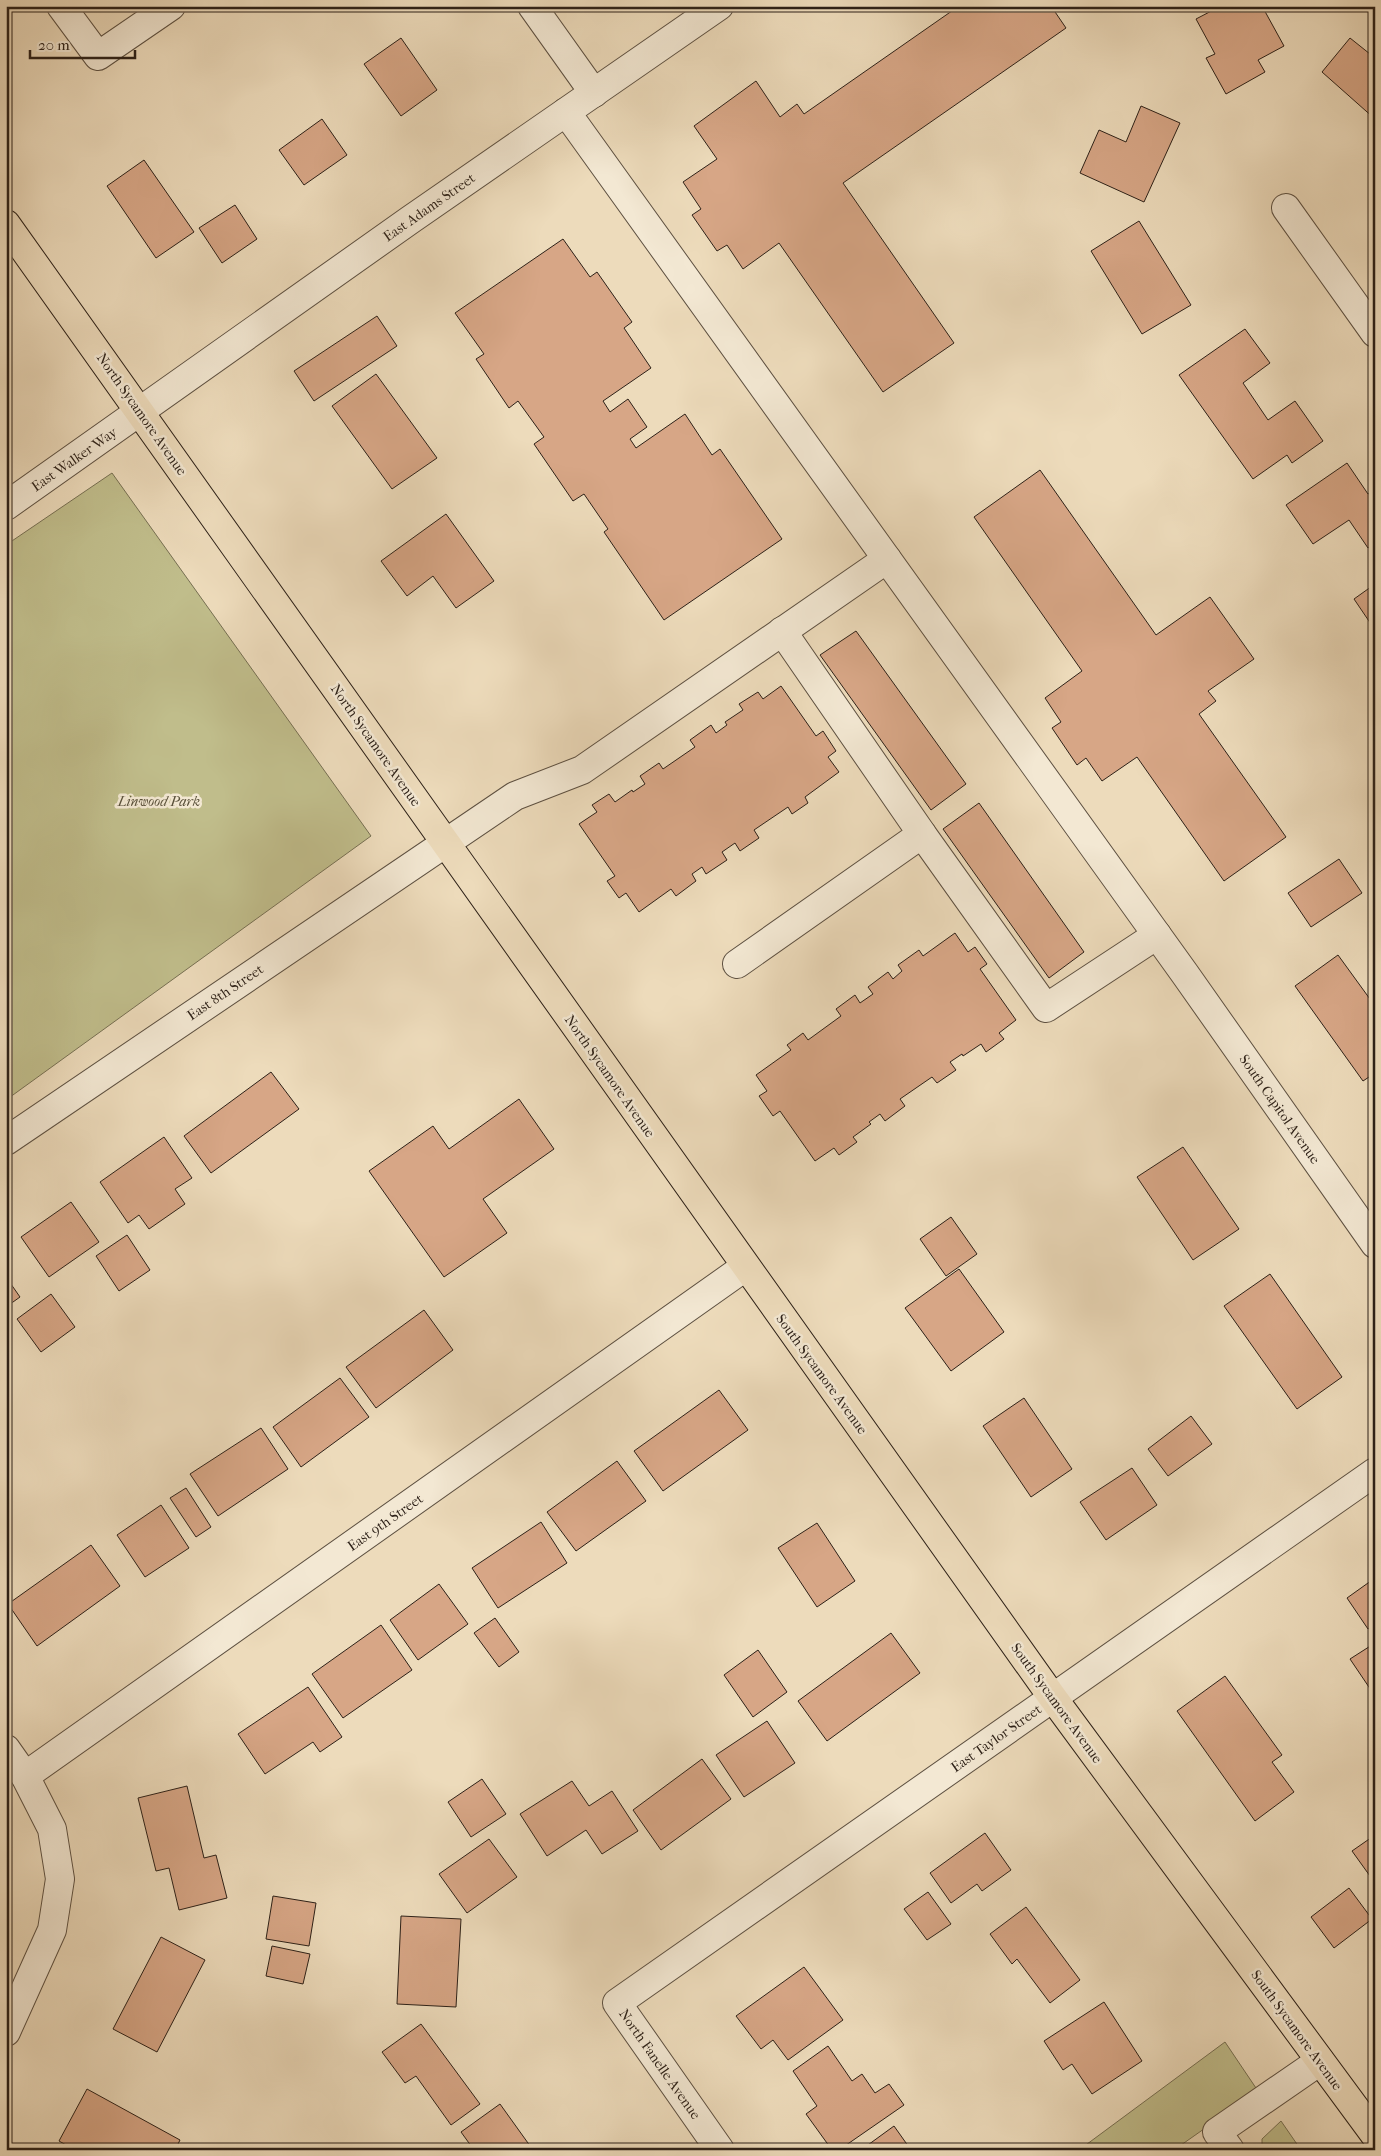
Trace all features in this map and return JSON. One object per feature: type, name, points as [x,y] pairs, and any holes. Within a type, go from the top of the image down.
[{"type":"main road","name":"North Sycamore Avenue","points":[[6,224],[746,1267]]},
{"type":"main road","name":"South Sycamore Avenue","points":[[746,1267],[1053,1698],[1375,2135]]},
{"type":"street","points":[[61,6],[98,56],[171,6]]},
{"type":"street","points":[[532,6],[594,93]]},
{"type":"street","name":"East Adams Street","points":[[141,412],[410,220],[719,6]]},
{"type":"street","name":"South Capitol Avenue","points":[[566,112],[1185,974],[1375,1244]]},
{"type":"street","points":[[1286,208],[1375,333]]},
{"type":"street","name":"East Walker Way","points":[[6,506],[141,412]]},
{"type":"street","name":"East 8th Street","points":[[6,1141],[444,842],[515,796],[582,770],[887,559]]},
{"type":"street","points":[[782,631],[922,834],[1046,1008],[1157,935]]},
{"type":"street","points":[[737,964],[922,834]]},
{"type":"street","name":"East 9th Street","points":[[25,1776],[746,1267]]},
{"type":"street","name":"East Taylor Street","points":[[618,2003],[1375,1472]]},
{"type":"street","points":[[6,1749],[25,1776],[52,1829],[60,1879],[52,1930],[6,2032]]},
{"type":"street","name":"North Fanelle Avenue","points":[[618,2003],[720,2150]]},
{"type":"street","points":[[1230,2150],[1217,2132],[1320,2060]]},
{"type":"green space","name":"Linwood Park","points":[[112,473],[371,836],[6,1100],[6,545]]},
{"type":"green space","points":[[1225,2042],[1258,2091],[1174,2150],[1079,2150]]},
{"type":"green space","points":[[1281,2121],[1301,2150],[1262,2150],[1262,2139]]},
{"type":"building","points":[[959,6],[1051,6],[1066,28],[843,183],[954,343],[883,392],[779,243],[743,269],[727,245],[717,251],[692,215],[701,209],[683,182],[717,159],[694,126],[756,81],[780,117],[797,104],[804,114]]},
{"type":"building","points":[[1221,6],[1262,6],[1284,46],[1258,60],[1265,72],[1226,94],[1206,58],[1215,54],[1196,19]]},
{"type":"building","points":[[401,38],[437,90],[401,116],[364,64]]},
{"type":"building","points":[[1350,38],[1375,58],[1375,119],[1322,72]]},
{"type":"building","points":[[1141,106],[1180,123],[1144,202],[1080,173],[1099,130],[1126,142]]},
{"type":"building","points":[[322,119],[347,155],[304,185],[279,150]]},
{"type":"building","points":[[144,160],[194,232],[156,258],[107,186]]},
{"type":"building","points":[[235,205],[257,239],[222,263],[199,228]]},
{"type":"building","points":[[1139,221],[1191,305],[1142,334],[1091,251]]},
{"type":"building","points":[[563,239],[590,277],[597,272],[632,322],[624,328],[651,368],[603,401],[610,412],[628,399],[647,427],[630,439],[636,448],[685,414],[712,455],[720,449],[782,539],[664,620],[604,532],[608,529],[584,494],[573,501],[534,444],[544,437],[518,401],[509,408],[476,359],[484,354],[455,313]]},
{"type":"building","points":[[377,316],[397,346],[314,401],[294,371]]},
{"type":"building","points":[[1245,329],[1270,363],[1243,383],[1268,420],[1295,401],[1323,441],[1292,463],[1287,455],[1253,479],[1179,375]]},
{"type":"building","points":[[376,374],[437,458],[392,489],[332,406]]},
{"type":"building","points":[[1347,463],[1368,494],[1375,490],[1375,543],[1368,548],[1349,520],[1313,544],[1286,505]]},
{"type":"building","points":[[1040,470],[1156,635],[1210,597],[1254,659],[1208,691],[1216,701],[1199,714],[1286,837],[1224,881],[1137,757],[1102,781],[1086,758],[1077,765],[1052,728],[1061,722],[1045,698],[1082,671],[974,517]]},
{"type":"building","points":[[446,514],[494,581],[456,608],[433,576],[407,596],[381,561]]},
{"type":"building","points":[[1375,584],[1375,630],[1354,599]]},
{"type":"building","points":[[856,631],[966,784],[931,810],[820,655]]},
{"type":"building","points":[[781,686],[816,736],[823,731],[836,751],[828,757],[839,772],[805,797],[808,803],[792,814],[788,807],[754,830],[759,838],[740,851],[735,843],[722,852],[727,860],[706,874],[702,867],[692,874],[696,881],[676,896],[671,889],[639,912],[626,893],[619,898],[607,881],[615,876],[579,824],[597,812],[592,805],[609,794],[615,802],[632,790],[633,792],[645,784],[640,776],[659,763],[663,769],[695,747],[690,740],[711,725],[716,733],[727,725],[725,722],[743,710],[739,704],[758,692],[763,699]]},
{"type":"building","points":[[979,803],[1084,952],[1049,978],[943,829]]},
{"type":"building","points":[[1339,859],[1362,893],[1311,927],[1288,893]]},
{"type":"building","points":[[955,933],[968,952],[975,947],[987,964],[980,969],[1016,1020],[999,1033],[1004,1039],[986,1052],[981,1044],[963,1056],[962,1054],[950,1062],[956,1070],[937,1083],[932,1077],[900,1099],[905,1106],[885,1121],[880,1114],[869,1122],[871,1124],[853,1137],[857,1142],[839,1155],[834,1148],[815,1161],[780,1111],[773,1116],[759,1096],[767,1091],[756,1075],[791,1050],[787,1045],[803,1033],[808,1040],[841,1016],[836,1009],[855,995],[860,1003],[873,994],[868,987],[888,972],[893,979],[902,971],[898,965],[919,950],[923,956]]},
{"type":"building","points":[[1338,955],[1375,1006],[1375,1073],[1363,1081],[1295,986]]},
{"type":"building","points":[[271,1072],[299,1109],[211,1173],[184,1136]]},
{"type":"building","points":[[519,1099],[554,1149],[483,1199],[507,1233],[444,1277],[369,1171],[433,1126],[449,1149]]},
{"type":"building","points":[[164,1137],[192,1178],[175,1189],[185,1204],[149,1229],[139,1215],[128,1223],[100,1182]]},
{"type":"building","points":[[1183,1147],[1239,1229],[1193,1260],[1137,1177]]},
{"type":"building","points":[[71,1202],[99,1242],[49,1277],[21,1237]]},
{"type":"building","points":[[951,1217],[977,1254],[946,1276],[920,1239]]},
{"type":"building","points":[[127,1235],[150,1270],[119,1291],[96,1256]]},
{"type":"building","points":[[959,1269],[1004,1332],[951,1371],[905,1308]]},
{"type":"building","points":[[1270,1274],[1342,1377],[1297,1409],[1224,1306]]},
{"type":"building","points":[[6,1277],[20,1297],[6,1307]]},
{"type":"building","points":[[51,1294],[75,1327],[41,1352],[17,1319]]},
{"type":"building","points":[[424,1310],[453,1350],[376,1408],[346,1367]]},
{"type":"building","points":[[340,1378],[369,1417],[301,1467],[273,1427]]},
{"type":"building","points":[[719,1390],[748,1430],[663,1491],[634,1451]]},
{"type":"building","points":[[1024,1398],[1072,1469],[1031,1497],[983,1426]]},
{"type":"building","points":[[1191,1416],[1212,1444],[1168,1476],[1148,1449]]},
{"type":"building","points":[[261,1428],[288,1469],[218,1516],[190,1474]]},
{"type":"building","points":[[617,1461],[646,1501],[576,1551],[547,1512]]},
{"type":"building","points":[[1132,1468],[1157,1505],[1106,1540],[1080,1502]]},
{"type":"building","points":[[186,1488],[211,1527],[196,1537],[170,1498]]},
{"type":"building","points":[[161,1505],[189,1548],[145,1577],[117,1535]]},
{"type":"building","points":[[541,1522],[567,1563],[498,1608],[472,1568]]},
{"type":"building","points":[[817,1523],[855,1581],[817,1607],[778,1548]]},
{"type":"building","points":[[91,1545],[120,1586],[37,1646],[8,1604]]},
{"type":"building","points":[[1375,1578],[1375,1624],[1368,1629],[1347,1598]]},
{"type":"building","points":[[439,1584],[468,1624],[418,1660],[390,1620]]},
{"type":"building","points":[[495,1618],[519,1652],[499,1667],[474,1633]]},
{"type":"building","points":[[381,1625],[412,1670],[343,1718],[312,1674]]},
{"type":"building","points":[[891,1633],[920,1673],[827,1741],[798,1701]]},
{"type":"building","points":[[1375,1643],[1375,1696],[1350,1659]]},
{"type":"building","points":[[758,1650],[787,1692],[753,1717],[724,1675]]},
{"type":"building","points":[[1225,1676],[1282,1755],[1272,1762],[1294,1792],[1255,1821],[1177,1711]]},
{"type":"building","points":[[308,1687],[342,1737],[320,1752],[313,1742],[265,1774],[238,1734]]},
{"type":"building","points":[[767,1721],[795,1763],[744,1797],[716,1755]]},
{"type":"building","points":[[702,1759],[731,1799],[661,1850],[633,1810]]},
{"type":"building","points":[[482,1779],[506,1814],[471,1837],[448,1802]]},
{"type":"building","points":[[572,1781],[589,1806],[612,1791],[638,1831],[602,1854],[586,1830],[547,1856],[520,1814]]},
{"type":"building","points":[[187,1786],[204,1858],[216,1855],[227,1898],[179,1910],[169,1868],[156,1871],[138,1798]]},
{"type":"building","points":[[985,1833],[1011,1870],[982,1891],[977,1884],[951,1903],[930,1873]]},
{"type":"building","points":[[1375,1835],[1375,1883],[1352,1851]]},
{"type":"building","points":[[489,1839],[517,1877],[467,1913],[439,1874]]},
{"type":"building","points":[[1349,1888],[1372,1919],[1334,1948],[1311,1917]]},
{"type":"building","points":[[928,1892],[951,1924],[927,1940],[904,1909]]},
{"type":"building","points":[[273,1896],[316,1903],[309,1946],[266,1939]]},
{"type":"building","points":[[1026,1907],[1080,1980],[1050,2003],[1017,1959],[1012,1964],[990,1934]]},
{"type":"building","points":[[401,1916],[461,1919],[456,2007],[397,2004]]},
{"type":"building","points":[[161,1937],[205,1960],[157,2052],[113,2029]]},
{"type":"building","points":[[272,1946],[310,1954],[303,1984],[266,1976]]},
{"type":"building","points":[[804,1967],[843,2020],[788,2060],[773,2040],[761,2049],[736,2016]]},
{"type":"building","points":[[1104,2002],[1142,2061],[1092,2094],[1072,2064],[1063,2070],[1044,2041]]},
{"type":"building","points":[[421,2024],[480,2104],[451,2125],[416,2076],[405,2083],[382,2052]]},
{"type":"building","points":[[828,2046],[852,2081],[862,2074],[875,2093],[889,2084],[904,2105],[839,2150],[832,2150],[806,2114],[817,2106],[793,2071]]},
{"type":"building","points":[[87,2089],[180,2140],[175,2150],[75,2150],[59,2141]]},
{"type":"building","points":[[500,2104],[533,2150],[474,2150],[461,2132]]},
{"type":"building","points":[[894,2126],[911,2150],[861,2150]]}]
